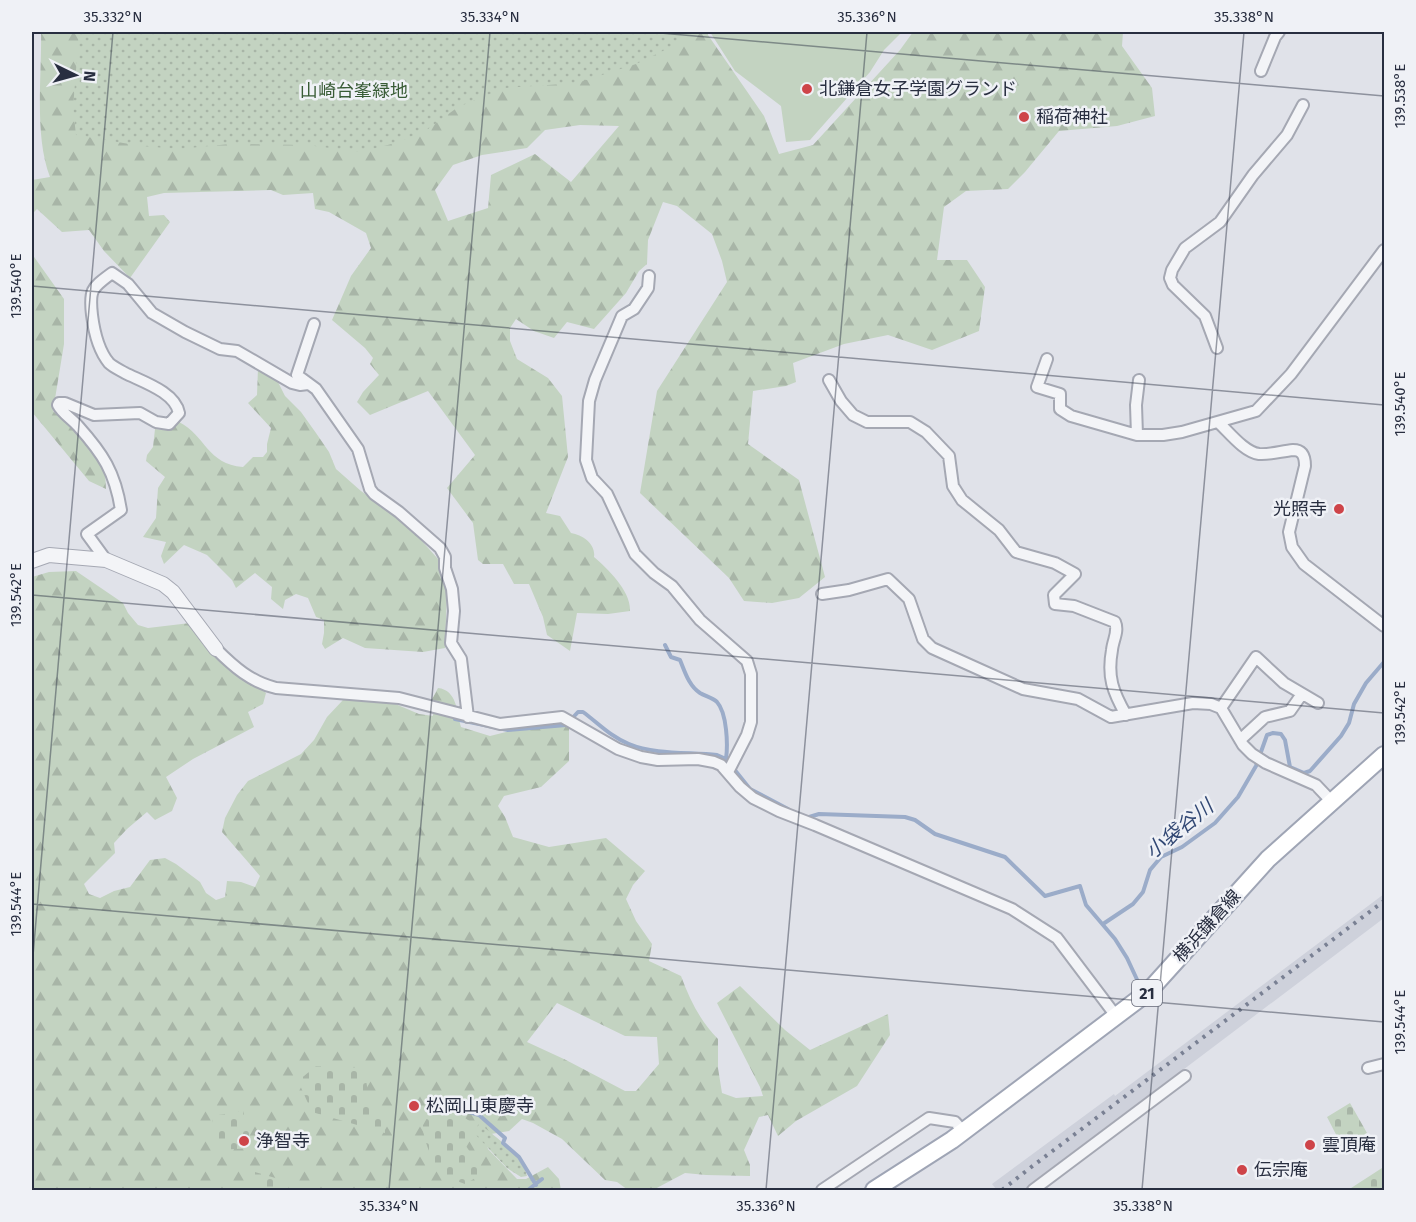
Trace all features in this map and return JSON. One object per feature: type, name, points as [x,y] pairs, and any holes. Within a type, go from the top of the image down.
[{"type":"main road","name":"横浜鎌倉線","points":[[874,1191],[963,1131],[1148,992],[1268,859],[1384,755]]},
{"type":"street","points":[[1261,71],[1279,32]]},
{"type":"street","points":[[1217,348],[1205,316],[1173,285],[1170,278],[1172,270],[1185,248],[1220,222],[1253,175],[1287,135],[1303,105]]},
{"type":"street","points":[[1047,359],[1037,387],[1060,394],[1060,409],[1071,416],[1137,435],[1163,435],[1256,411],[1291,374],[1384,250]]},
{"type":"street","points":[[105,560],[87,534],[121,510],[117,487],[99,449],[69,416],[60,410],[59,403],[65,403],[94,415],[140,413],[163,425],[169,424],[179,413],[178,406],[169,396],[110,364],[94,328],[90,299],[96,284],[112,273],[128,284],[152,313],[185,332],[220,349],[237,351],[292,383],[308,384]]},
{"type":"street","points":[[649,276],[648,288],[634,309],[622,316],[595,380],[589,401],[586,460],[592,478],[607,494],[635,554],[654,573],[672,586],[700,620],[747,661],[751,674],[751,722],[728,772]]},
{"type":"street","points":[[314,324],[297,375],[316,389],[358,449],[370,489],[374,494],[399,512],[420,533],[440,548],[445,557],[445,568],[453,600],[451,643],[462,659],[468,717]]},
{"type":"street","points":[[829,380],[841,401],[853,415],[867,422],[910,422],[926,432],[949,456],[953,486],[962,500],[999,530],[1016,552],[1055,563],[1075,574],[1054,595],[1055,604],[1074,606],[1115,622],[1117,627],[1110,675],[1116,697],[1126,715]]},
{"type":"street","points":[[1137,435],[1138,381]]},
{"type":"street","points":[[1218,422],[1245,447],[1255,453],[1293,450],[1302,453],[1305,466],[1289,532],[1292,547],[1304,564],[1384,626]]},
{"type":"street","points":[[32,561],[50,555],[105,560],[163,584],[173,592],[216,649],[241,672],[260,684],[276,688],[399,698],[500,724],[562,717],[632,754],[651,759],[704,759],[722,765],[740,788],[779,812],[815,825],[1012,909],[1057,938],[1116,1016]]},
{"type":"street","points":[[822,594],[849,590],[888,579],[909,599],[923,639],[932,648],[1023,689],[1078,699],[1111,717],[1193,703],[1210,704],[1221,708],[1240,740],[1252,754],[1266,763],[1316,785],[1333,803]]},
{"type":"street","points":[[1221,708],[1256,657],[1284,683],[1318,703]]},
{"type":"street","points":[[1240,740],[1265,717],[1290,711],[1302,694]]},
{"type":"street","points":[[1368,1068],[1384,1064]]},
{"type":"street","points":[[1033,1191],[1185,1076]]},
{"type":"street","points":[[822,1191],[929,1118],[955,1122],[963,1131]]},
{"type":"shaded area","points":[[1384,894],[1384,918],[1024,1190],[994,1190],[996,1189],[992,1184],[1114,1094],[1115,1096]]},
{"type":"green space","points":[[41,32],[708,32],[764,116],[779,154],[813,145],[900,50],[913,32],[1123,32],[1122,46],[1152,88],[1155,116],[1117,126],[1059,131],[1008,189],[966,191],[944,207],[937,260],[967,260],[985,287],[979,331],[932,350],[888,335],[844,344],[793,363],[796,382],[786,386],[753,391],[748,444],[799,480],[825,577],[799,598],[772,603],[744,601],[729,578],[640,493],[657,391],[727,282],[712,234],[677,206],[663,202],[648,240],[647,264],[639,271],[626,293],[594,329],[567,322],[554,338],[534,331],[516,319],[510,328],[510,341],[517,359],[548,378],[562,396],[568,457],[546,513],[560,516],[571,533],[591,544],[594,557],[618,581],[629,603],[630,611],[608,614],[577,613],[570,651],[547,635],[543,617],[529,584],[514,584],[503,564],[483,564],[478,560],[473,523],[447,488],[475,455],[428,391],[370,415],[357,402],[379,375],[370,364],[373,358],[365,348],[332,320],[351,276],[371,248],[366,233],[329,212],[315,209],[313,193],[283,195],[271,190],[164,193],[147,197],[149,216],[164,215],[170,222],[130,278],[104,251],[89,230],[62,232],[37,209],[32,214],[32,180],[50,177],[45,161],[40,124]],"holes":[[[580,125],[619,126],[571,182],[535,154],[491,175],[488,208],[448,221],[435,190],[453,165],[482,155],[527,148],[545,130]]]},
{"type":"green space","name":"山崎台峯緑地","points":[[79,32],[682,32],[675,45],[636,64],[577,83],[505,88],[458,107],[428,129],[399,142],[361,152],[307,145],[230,144],[179,149],[141,146],[76,135],[73,108]]},
{"type":"green space","name":"北鎌倉女子学園グランド","points":[[710,32],[902,32],[884,50],[870,72],[810,140],[786,142],[781,106],[735,71]]},
{"type":"green space","points":[[32,254],[64,299],[64,344],[53,411],[84,439],[105,471],[106,489],[89,481],[32,412]]},
{"type":"green space","points":[[258,368],[278,382],[285,396],[301,412],[329,452],[336,469],[393,514],[438,559],[447,590],[445,648],[423,652],[365,648],[343,638],[325,649],[322,644],[324,620],[316,617],[308,598],[296,594],[285,600],[283,609],[271,599],[272,587],[255,573],[236,588],[232,580],[207,555],[184,545],[164,564],[161,556],[166,542],[143,537],[156,518],[158,488],[165,477],[146,461],[153,447],[155,429],[164,430],[179,422],[188,428],[214,455],[231,465],[243,467],[253,457],[263,457],[267,452],[271,428],[248,403],[257,395]]},
{"type":"green space","points":[[76,571],[123,603],[138,625],[148,628],[190,623],[216,656],[266,693],[263,704],[248,712],[254,727],[193,759],[166,777],[177,798],[172,811],[155,820],[147,812],[127,829],[114,843],[115,853],[84,884],[89,894],[100,898],[130,887],[150,860],[165,858],[200,882],[206,893],[216,900],[225,897],[227,881],[241,882],[255,887],[260,876],[222,832],[225,818],[237,795],[248,781],[301,754],[314,740],[327,717],[343,700],[353,698],[393,703],[419,714],[433,716],[432,699],[438,688],[453,697],[461,727],[490,736],[549,721],[569,728],[569,761],[541,787],[504,796],[498,806],[513,837],[549,847],[606,838],[645,871],[633,885],[626,899],[636,921],[652,944],[649,961],[681,976],[696,1010],[718,1039],[718,1068],[722,1093],[736,1098],[763,1096],[717,1003],[740,986],[785,1030],[810,1050],[888,1014],[890,1035],[857,1086],[796,1121],[778,1136],[768,1115],[759,1117],[744,1150],[750,1165],[750,1176],[685,1173],[653,1190],[628,1190],[617,1182],[605,1180],[562,1139],[522,1119],[509,1131],[485,1135],[488,1149],[517,1179],[526,1179],[548,1167],[559,1179],[561,1190],[32,1190],[32,577],[49,572]],"holes":[[[557,1003],[625,1036],[657,1037],[659,1064],[636,1091],[625,1091],[527,1042]]]},
{"type":"green space","points":[[316,1066],[364,1068],[369,1098],[384,1110],[385,1133],[312,1112],[298,1081]]},
{"type":"green space","points":[[1350,1103],[1367,1133],[1343,1148],[1327,1117]]},
{"type":"green space","points":[[243,1111],[253,1148],[217,1150],[212,1116]]},
{"type":"green space","points":[[431,1111],[462,1116],[471,1122],[464,1143],[484,1173],[465,1184],[440,1169],[427,1147],[422,1127]]},
{"type":"green space","points":[[479,1123],[514,1154],[525,1169],[527,1176],[521,1177],[507,1168],[474,1133]]},
{"type":"green space","points":[[1382,1168],[1384,1169],[1384,1190],[1348,1190]]},
{"type":"green space","points":[[251,1171],[289,1182],[288,1190],[252,1190]]},
{"type":"waterway","points":[[665,645],[671,657],[680,660],[693,687],[717,702],[720,707],[726,729],[726,759]]},
{"type":"waterway","name":"小袋谷川","points":[[1103,924],[1133,904],[1143,892],[1150,870],[1161,857],[1182,847],[1215,823],[1238,797],[1256,766],[1267,735],[1281,734],[1285,740],[1290,767],[1304,773],[1310,771],[1341,736],[1349,723],[1354,704],[1366,683],[1384,662]]},
{"type":"waterway","points":[[455,719],[508,730],[566,725],[578,712],[583,712],[616,738],[639,748],[661,752],[717,755],[726,759],[750,789],[788,809]]},
{"type":"waterway","points":[[806,818],[819,814],[905,817],[915,820],[935,834],[1005,857],[1045,896],[1080,886],[1086,905],[1115,939],[1140,986]]},
{"type":"waterway","points":[[440,1103],[479,1115],[505,1138],[503,1143],[519,1157],[536,1185]]},
{"type":"waterway","points":[[528,1190],[542,1179]]},
{"type":"railway","points":[[1002,1190],[1384,901]]},
{"type":"place","name":"北鎌倉女子学園グランド","points":[[807,89]]},
{"type":"place","name":"稲荷神社","points":[[1024,117]]},
{"type":"place","name":"光照寺","points":[[1339,509]]},
{"type":"place","name":"松岡山東慶寺","points":[[414,1106]]},
{"type":"place","name":"浄智寺","points":[[244,1141]]},
{"type":"place","name":"雲頂庵","points":[[1310,1145]]},
{"type":"place","name":"伝宗庵","points":[[1242,1170]]}]
